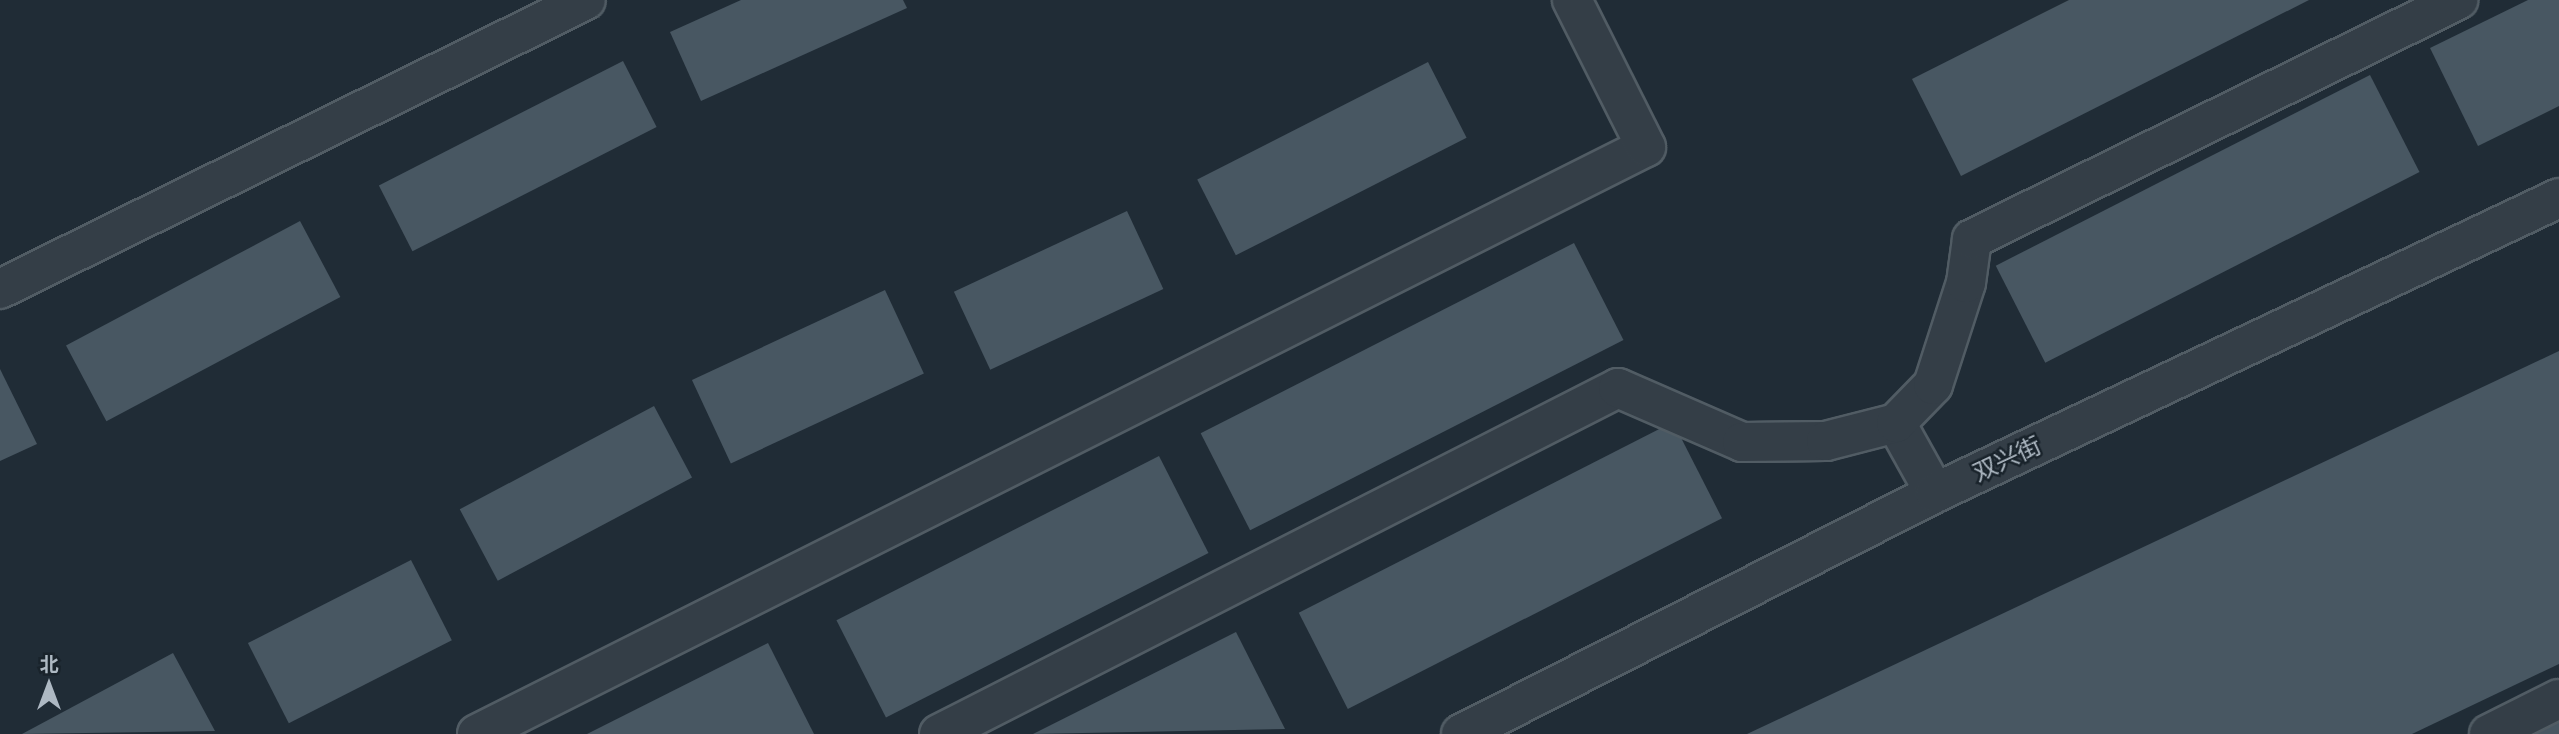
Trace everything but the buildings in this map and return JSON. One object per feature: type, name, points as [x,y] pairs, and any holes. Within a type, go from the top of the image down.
[{"type":"street","points":[[0,289],[586,0]]},
{"type":"street","points":[[477,734],[1646,147],[1572,0]]},
{"type":"street","points":[[939,734],[1618,388],[1742,442],[1826,441],[1896,423],[1933,385],[1959,309],[1972,239],[2458,0]]},
{"type":"street","name":"双兴街","points":[[1461,734],[1935,493],[2559,198]]},
{"type":"street","points":[[1896,423],[1935,493]]},
{"type":"street","points":[[2489,734],[2559,699]]}]
